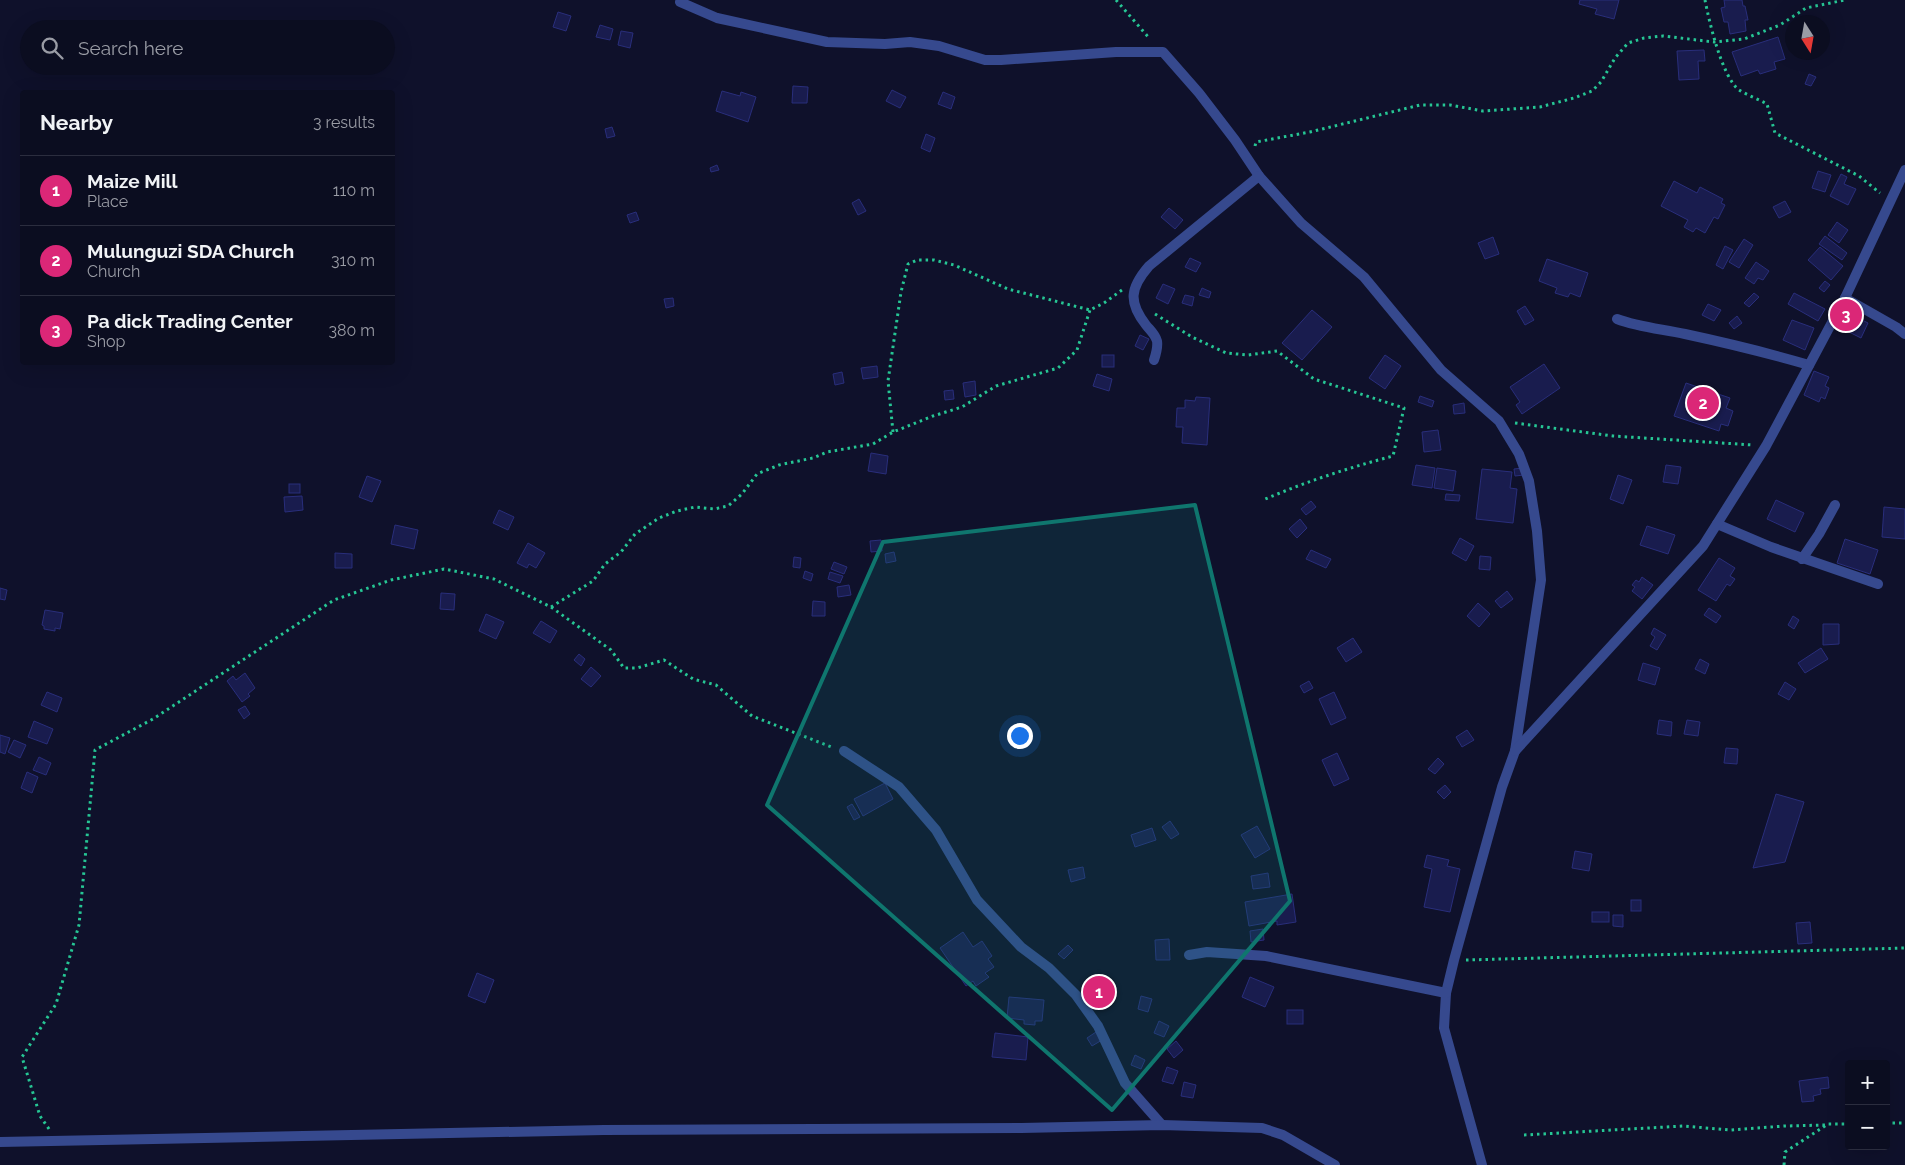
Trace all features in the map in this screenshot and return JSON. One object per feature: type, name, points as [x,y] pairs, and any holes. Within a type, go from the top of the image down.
[{"type":"street","points":[[680,2],[717,18],[827,42],[885,44],[910,42],[939,46],[985,60],[1116,52],[1162,52],[1198,93],[1250,161],[1259,176],[1301,223],[1364,277],[1441,370],[1499,421],[1519,454],[1529,481],[1537,531],[1541,580],[1515,751],[1502,787],[1446,993],[1444,1028],[1482,1165]]},
{"type":"street","points":[[1515,751],[1703,546],[1766,446],[1845,298],[1905,170]]},
{"type":"street","points":[[1154,360],[1158,346],[1156,339],[1137,313],[1133,300],[1134,287],[1140,276],[1148,266],[1259,176]]},
{"type":"street","points":[[1845,298],[1896,326],[1905,334]]},
{"type":"street","points":[[1617,319],[1627,323],[1656,327],[1747,348],[1809,365]]},
{"type":"street","points":[[1802,559],[1820,534],[1835,505]]},
{"type":"street","points":[[1717,524],[1802,559],[1878,584]]},
{"type":"street","points":[[844,751],[899,787],[936,830],[977,900],[1022,947],[1049,968],[1076,995],[1098,1026],[1125,1082],[1162,1125]]},
{"type":"street","points":[[1189,955],[1207,952],[1266,956],[1446,993]]},
{"type":"street","points":[[0,1142],[594,1130],[1011,1128],[1162,1125],[1262,1128],[1283,1135],[1335,1165]]},
{"type":"path","points":[[1116,0],[1126,14],[1162,52]]},
{"type":"path","points":[[1705,0],[1714,42],[1729,75],[1738,89],[1767,104],[1775,133],[1859,176],[1891,201]]},
{"type":"path","points":[[1250,161],[1256,142],[1310,132],[1420,105],[1450,105],[1483,111],[1510,110],[1540,107],[1574,98],[1592,91],[1596,87],[1615,58],[1628,43],[1644,38],[1663,36],[1714,42],[1744,39],[1757,36],[1780,25],[1806,8],[1844,0]]},
{"type":"path","points":[[893,432],[888,381],[901,292],[908,264],[917,260],[934,260],[954,265],[1008,289],[1090,310],[1104,303],[1140,276]]},
{"type":"path","points":[[1133,300],[1192,337],[1226,354],[1248,355],[1277,351],[1314,379],[1404,408],[1393,456],[1347,468],[1263,500]]},
{"type":"path","points":[[551,608],[593,582],[605,564],[622,552],[635,534],[659,518],[695,507],[714,509],[728,506],[742,494],[757,474],[779,465],[813,458],[827,452],[873,444],[893,432],[962,407],[996,386],[1058,368],[1076,350],[1090,310]]},
{"type":"path","points":[[1499,421],[1613,436],[1766,446]]},
{"type":"path","points":[[59,1141],[40,1116],[22,1056],[56,1004],[79,925],[95,750],[153,718],[334,600],[391,580],[444,568],[494,579],[551,608],[611,650],[624,668],[637,668],[664,660],[693,679],[716,685],[752,716],[844,751]]},
{"type":"path","points":[[1454,960],[1905,948]]},
{"type":"path","points":[[1890,1123],[1905,1123]]},
{"type":"path","points":[[1524,1135],[1683,1126],[1730,1130],[1845,1124]]},
{"type":"path","points":[[1784,1165],[1785,1152],[1826,1125]]},
{"type":"highlighted area","points":[[1195,505],[1290,901],[1112,1110],[767,805],[883,542]]},
{"type":"building","points":[[1580,0],[1619,0],[1614,19],[1595,14],[1597,9],[1579,4]]},
{"type":"building","points":[[1724,0],[1742,0],[1748,20],[1745,20],[1746,31],[1730,34],[1728,22],[1724,22],[1721,8],[1725,7]]},
{"type":"building","points":[[558,12],[571,16],[566,31],[553,27]]},
{"type":"building","points":[[600,25],[613,29],[610,40],[596,37]]},
{"type":"building","points":[[621,31],[633,33],[630,48],[618,45]]},
{"type":"building","points":[[1778,37],[1785,59],[1774,62],[1776,69],[1760,74],[1758,70],[1741,76],[1732,52]]},
{"type":"building","points":[[1704,50],[1705,61],[1698,61],[1699,79],[1679,80],[1677,51]]},
{"type":"building","points":[[1809,74],[1816,77],[1811,86],[1805,84]]},
{"type":"building","points":[[793,86],[808,87],[807,103],[792,103]]},
{"type":"building","points":[[892,90],[906,97],[900,108],[886,101]]},
{"type":"building","points":[[722,91],[740,96],[741,92],[756,97],[748,122],[716,111]]},
{"type":"building","points":[[943,92],[955,97],[951,109],[938,104]]},
{"type":"building","points":[[612,127],[615,136],[607,138],[605,129]]},
{"type":"building","points":[[926,134],[935,138],[930,152],[921,148]]},
{"type":"building","points":[[717,165],[719,170],[711,172],[710,168]]},
{"type":"building","points":[[1818,171],[1831,175],[1825,192],[1812,188]]},
{"type":"building","points":[[1841,174],[1847,177],[1844,184],[1856,189],[1848,205],[1830,196]]},
{"type":"building","points":[[1674,181],[1697,193],[1700,187],[1723,199],[1721,203],[1725,205],[1718,219],[1714,217],[1705,233],[1696,228],[1693,232],[1684,227],[1688,220],[1661,206]]},
{"type":"building","points":[[859,199],[866,211],[858,215],[852,203]]},
{"type":"building","points":[[1785,201],[1791,212],[1779,218],[1773,207]]},
{"type":"building","points":[[1169,208],[1183,220],[1175,229],[1161,217]]},
{"type":"building","points":[[636,212],[639,220],[630,223],[627,215]]},
{"type":"building","points":[[1837,222],[1848,230],[1839,243],[1828,235]]},
{"type":"building","points":[[1825,236],[1847,253],[1842,260],[1819,244]]},
{"type":"building","points":[[1493,237],[1499,254],[1485,259],[1478,243]]},
{"type":"building","points":[[1744,239],[1753,245],[1739,268],[1729,262]]},
{"type":"building","points":[[1725,246],[1733,250],[1723,269],[1716,265]]},
{"type":"building","points":[[1820,247],[1843,266],[1831,280],[1808,260]]},
{"type":"building","points":[[1190,258],[1201,263],[1196,272],[1185,267]]},
{"type":"building","points":[[1547,259],[1588,273],[1580,297],[1570,293],[1568,297],[1555,293],[1557,288],[1539,281]]},
{"type":"building","points":[[1756,262],[1769,271],[1763,280],[1758,278],[1754,284],[1745,278]]},
{"type":"building","points":[[1825,281],[1830,285],[1824,292],[1819,288]]},
{"type":"building","points":[[1163,284],[1175,289],[1168,304],[1156,298]]},
{"type":"building","points":[[1202,288],[1211,292],[1209,298],[1199,295]]},
{"type":"building","points":[[1754,293],[1759,297],[1749,307],[1744,303]]},
{"type":"building","points":[[1794,293],[1825,309],[1818,321],[1788,304]]},
{"type":"building","points":[[1185,295],[1194,297],[1192,306],[1182,303]]},
{"type":"building","points":[[673,298],[674,306],[666,308],[664,299]]},
{"type":"building","points":[[1708,304],[1721,310],[1714,321],[1702,315]]},
{"type":"building","points":[[1525,306],[1534,320],[1525,325],[1517,311]]},
{"type":"building","points":[[1312,310],[1332,327],[1302,360],[1282,343]]},
{"type":"building","points":[[1846,312],[1868,323],[1861,338],[1839,327]]},
{"type":"building","points":[[1737,316],[1742,323],[1734,329],[1729,323]]},
{"type":"building","points":[[1792,320],[1814,328],[1805,350],[1783,340]]},
{"type":"building","points":[[1140,335],[1149,339],[1143,350],[1135,346]]},
{"type":"building","points":[[1102,355],[1114,355],[1114,367],[1102,367]]},
{"type":"building","points":[[1385,355],[1401,366],[1385,389],[1369,378]]},
{"type":"building","points":[[1544,364],[1560,388],[1522,414],[1516,405],[1520,402],[1510,387]]},
{"type":"building","points":[[877,366],[878,377],[863,379],[861,368]]},
{"type":"building","points":[[1814,371],[1829,377],[1825,386],[1829,388],[1825,399],[1821,397],[1819,402],[1804,395]]},
{"type":"building","points":[[842,372],[844,383],[835,385],[833,374]]},
{"type":"building","points":[[1097,374],[1112,379],[1109,391],[1093,386]]},
{"type":"building","points":[[975,381],[976,395],[965,397],[963,383]]},
{"type":"building","points":[[1686,383],[1730,398],[1726,408],[1733,411],[1728,426],[1721,424],[1719,431],[1674,416]]},
{"type":"building","points":[[953,390],[954,399],[945,400],[944,391]]},
{"type":"building","points":[[1420,396],[1434,401],[1432,407],[1418,402]]},
{"type":"building","points":[[1196,397],[1210,398],[1207,445],[1182,443],[1183,427],[1176,427],[1177,408],[1185,408],[1185,400],[1195,401]]},
{"type":"building","points":[[1464,403],[1465,413],[1454,414],[1453,405]]},
{"type":"building","points":[[1438,430],[1441,450],[1424,452],[1422,432]]},
{"type":"building","points":[[871,453],[888,456],[886,474],[868,471]]},
{"type":"building","points":[[1416,465],[1435,468],[1432,488],[1412,485]]},
{"type":"building","points":[[1666,465],[1681,467],[1678,484],[1663,482]]},
{"type":"building","points":[[1437,468],[1456,471],[1453,491],[1434,488]]},
{"type":"building","points":[[1523,468],[1524,475],[1515,476],[1514,469]]},
{"type":"building","points":[[1482,469],[1512,472],[1510,488],[1517,489],[1513,523],[1476,519]]},
{"type":"building","points":[[1618,475],[1632,480],[1623,504],[1610,499]]},
{"type":"building","points":[[367,476],[381,481],[372,502],[359,497]]},
{"type":"building","points":[[289,484],[300,484],[300,493],[289,493]]},
{"type":"building","points":[[1446,494],[1460,495],[1459,501],[1445,500]]},
{"type":"building","points":[[302,496],[303,510],[285,512],[284,497]]},
{"type":"building","points":[[1776,500],[1804,513],[1795,532],[1767,519]]},
{"type":"building","points":[[1311,501],[1316,507],[1306,515],[1301,509]]},
{"type":"building","points":[[1884,507],[1905,509],[1905,539],[1882,537]]},
{"type":"building","points":[[499,510],[514,517],[508,530],[493,523]]},
{"type":"building","points":[[1300,519],[1307,528],[1297,538],[1289,529]]},
{"type":"building","points":[[395,525],[418,530],[414,549],[391,544]]},
{"type":"building","points":[[1647,526],[1675,535],[1668,554],[1640,545]]},
{"type":"building","points":[[1460,538],[1474,546],[1466,561],[1452,553]]},
{"type":"building","points":[[1845,539],[1878,550],[1870,574],[1837,563]]},
{"type":"building","points":[[881,540],[882,551],[871,552],[870,541]]},
{"type":"building","points":[[528,543],[545,553],[536,568],[529,564],[527,568],[517,563]]},
{"type":"building","points":[[1311,550],[1331,559],[1326,568],[1306,559]]},
{"type":"building","points":[[894,552],[896,561],[886,563],[885,554]]},
{"type":"building","points":[[335,553],[352,554],[352,568],[335,568]]},
{"type":"building","points":[[1480,556],[1491,557],[1490,570],[1479,569]]},
{"type":"building","points":[[794,557],[801,558],[800,568],[793,567]]},
{"type":"building","points":[[1719,558],[1735,568],[1730,576],[1735,579],[1730,586],[1727,584],[1716,601],[1698,590]]},
{"type":"building","points":[[834,562],[847,567],[844,574],[831,569]]},
{"type":"building","points":[[805,571],[813,574],[811,581],[803,578]]},
{"type":"building","points":[[830,572],[843,576],[840,583],[828,579]]},
{"type":"building","points":[[1642,577],[1653,585],[1642,599],[1632,591],[1635,587],[1632,585],[1636,580],[1639,582]]},
{"type":"building","points":[[849,585],[851,595],[838,597],[837,587]]},
{"type":"building","points":[[0,588],[7,590],[5,600],[0,599]]},
{"type":"building","points":[[1507,591],[1513,599],[1501,608],[1495,601]]},
{"type":"building","points":[[441,593],[455,594],[454,610],[440,609]]},
{"type":"building","points":[[813,601],[825,602],[825,616],[812,616]]},
{"type":"building","points":[[1478,603],[1490,614],[1479,627],[1467,616]]},
{"type":"building","points":[[1709,608],[1721,616],[1716,623],[1704,615]]},
{"type":"building","points":[[45,610],[63,613],[60,629],[55,628],[55,631],[44,629],[42,625]]},
{"type":"building","points":[[486,614],[504,622],[496,639],[479,631]]},
{"type":"building","points":[[1793,616],[1799,620],[1794,629],[1788,625]]},
{"type":"building","points":[[541,621],[557,631],[550,643],[533,633]]},
{"type":"building","points":[[1823,624],[1839,624],[1839,644],[1823,645]]},
{"type":"building","points":[[1654,628],[1666,635],[1657,650],[1650,646],[1655,637],[1651,634]]},
{"type":"building","points":[[1353,638],[1362,652],[1346,662],[1337,648]]},
{"type":"building","points":[[1821,648],[1828,659],[1805,673],[1798,663]]},
{"type":"building","points":[[579,654],[585,659],[581,666],[574,660]]},
{"type":"building","points":[[1700,659],[1709,664],[1705,674],[1695,669]]},
{"type":"building","points":[[1643,663],[1660,668],[1655,685],[1638,680]]},
{"type":"building","points":[[591,667],[601,676],[591,687],[581,679]]},
{"type":"building","points":[[245,673],[255,688],[248,694],[250,696],[242,702],[227,681],[233,676],[236,680]]},
{"type":"building","points":[[1309,681],[1313,688],[1304,693],[1300,686]]},
{"type":"building","points":[[1785,682],[1796,689],[1789,700],[1778,694]]},
{"type":"building","points":[[47,692],[62,698],[57,712],[41,705]]},
{"type":"building","points":[[1334,692],[1346,718],[1331,725],[1319,699]]},
{"type":"building","points":[[245,706],[250,714],[244,719],[238,710]]},
{"type":"building","points":[[1659,720],[1672,722],[1671,736],[1657,734]]},
{"type":"building","points":[[1687,720],[1700,722],[1698,736],[1684,734]]},
{"type":"building","points":[[34,721],[53,729],[47,744],[28,737]]},
{"type":"building","points":[[1467,730],[1474,740],[1462,747],[1456,737]]},
{"type":"building","points":[[0,735],[10,738],[5,754],[0,752]]},
{"type":"building","points":[[14,740],[26,745],[20,758],[8,752]]},
{"type":"building","points":[[1726,748],[1738,749],[1737,764],[1724,763]]},
{"type":"building","points":[[1337,753],[1349,779],[1334,786],[1322,760]]},
{"type":"building","points":[[39,757],[51,763],[46,775],[33,770]]},
{"type":"building","points":[[1438,758],[1444,764],[1435,774],[1428,769]]},
{"type":"building","points":[[27,772],[38,777],[32,793],[21,788]]},
{"type":"building","points":[[885,783],[893,799],[863,816],[854,799]]},
{"type":"building","points":[[1445,785],[1451,792],[1444,799],[1437,792]]},
{"type":"building","points":[[1776,794],[1804,802],[1785,862],[1753,868]]},
{"type":"building","points":[[852,804],[860,817],[854,820],[847,807]]},
{"type":"building","points":[[1170,821],[1179,834],[1171,839],[1162,827]]},
{"type":"building","points":[[1257,826],[1270,849],[1255,858],[1241,835]]},
{"type":"building","points":[[1152,828],[1156,840],[1135,847],[1131,835]]},
{"type":"building","points":[[1575,851],[1592,854],[1589,871],[1572,868]]},
{"type":"building","points":[[1427,855],[1449,860],[1447,866],[1460,869],[1450,912],[1424,907],[1432,869],[1424,867]]},
{"type":"building","points":[[1083,867],[1085,878],[1071,882],[1068,870]]},
{"type":"building","points":[[1268,873],[1270,887],[1253,889],[1251,876]]},
{"type":"building","points":[[1292,894],[1296,922],[1277,925],[1277,921],[1249,926],[1245,902]]},
{"type":"building","points":[[1631,900],[1641,900],[1641,911],[1631,911]]},
{"type":"building","points":[[1592,912],[1609,912],[1609,922],[1592,922]]},
{"type":"building","points":[[1613,915],[1623,915],[1623,927],[1613,926]]},
{"type":"building","points":[[1810,922],[1812,943],[1798,944],[1796,923]]},
{"type":"building","points":[[1263,929],[1264,940],[1251,942],[1250,931]]},
{"type":"building","points":[[963,932],[973,947],[982,941],[992,956],[988,959],[994,967],[985,973],[989,977],[976,986],[973,981],[966,986],[940,948]]},
{"type":"building","points":[[1169,939],[1170,960],[1156,960],[1155,940]]},
{"type":"building","points":[[1068,945],[1073,950],[1064,959],[1058,954]]},
{"type":"building","points":[[477,973],[494,980],[485,1003],[468,996]]},
{"type":"building","points":[[1250,977],[1274,987],[1265,1007],[1242,997]]},
{"type":"building","points":[[1100,981],[1109,995],[1098,1003],[1088,988]]},
{"type":"building","points":[[1141,996],[1152,999],[1148,1012],[1138,1009]]},
{"type":"building","points":[[1009,997],[1044,1000],[1042,1021],[1035,1021],[1035,1025],[1024,1024],[1024,1020],[1007,1018]]},
{"type":"building","points":[[1287,1010],[1303,1010],[1303,1024],[1287,1024]]},
{"type":"building","points":[[1159,1021],[1169,1026],[1164,1037],[1154,1033]]},
{"type":"building","points":[[1096,1032],[1102,1040],[1092,1046],[1087,1038]]},
{"type":"building","points":[[995,1033],[1028,1037],[1026,1060],[992,1057]]},
{"type":"building","points":[[1176,1041],[1183,1050],[1174,1058],[1167,1049]]},
{"type":"building","points":[[1135,1055],[1145,1060],[1141,1069],[1131,1065]]},
{"type":"building","points":[[1167,1067],[1178,1071],[1173,1084],[1162,1081]]},
{"type":"building","points":[[1828,1077],[1829,1088],[1820,1089],[1821,1094],[1813,1096],[1814,1101],[1802,1102],[1799,1081]]},
{"type":"building","points":[[1184,1082],[1196,1085],[1193,1098],[1181,1096]]},
{"type":"place","name":"Pa dick Trading Center","points":[[1846,315]]},
{"type":"place","name":"Mulunguzi SDA Church","points":[[1703,403]]},
{"type":"place","name":"Maize Mill","points":[[1099,992]]}]
